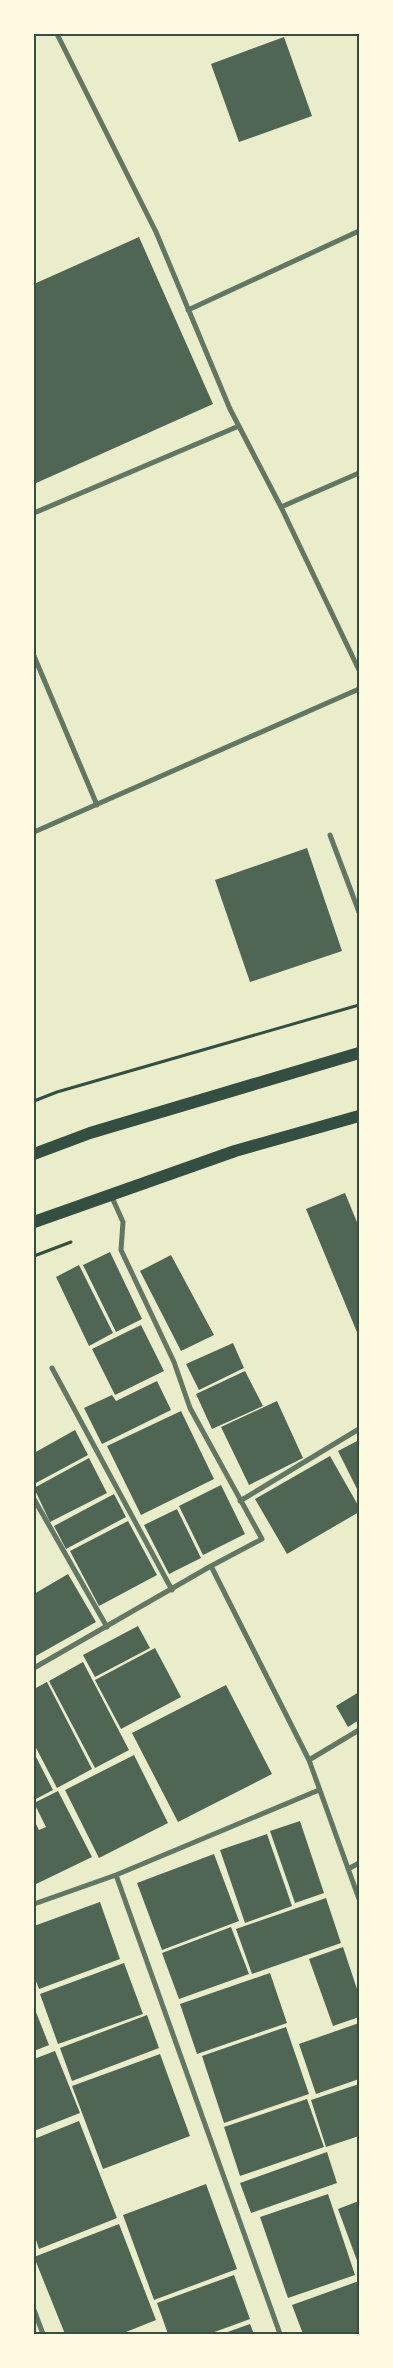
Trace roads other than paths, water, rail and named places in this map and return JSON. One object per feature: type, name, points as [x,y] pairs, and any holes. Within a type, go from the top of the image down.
[{"type":"main road","points":[[34,1154],[90,1133],[359,1053]]},
{"type":"main road","points":[[34,1222],[235,1151],[359,1116]]},
{"type":"street","points":[[57,34],[156,232],[230,408],[282,507],[359,670]]},
{"type":"street","points":[[188,310],[359,231]]},
{"type":"street","points":[[34,514],[240,426]]},
{"type":"street","points":[[282,507],[359,473]]},
{"type":"street","points":[[34,656],[97,805]]},
{"type":"street","points":[[34,832],[359,689]]},
{"type":"street","points":[[330,835],[359,912]]},
{"type":"street","points":[[34,1668],[211,1566],[262,1539],[190,1408],[174,1362],[121,1250],[123,1222],[112,1195]]},
{"type":"street","points":[[52,1368],[172,1590]]},
{"type":"street","points":[[240,1501],[359,1429]]},
{"type":"street","points":[[34,1499],[107,1627]]},
{"type":"street","points":[[211,1566],[309,1760],[359,1899]]},
{"type":"street","points":[[309,1760],[359,1730]]},
{"type":"street","points":[[34,1904],[116,1875],[320,1790]]},
{"type":"street","points":[[348,1869],[359,1863]]},
{"type":"street","points":[[116,1875],[280,2334]]},
{"type":"street","points":[[34,2310],[43,2334]]}]
